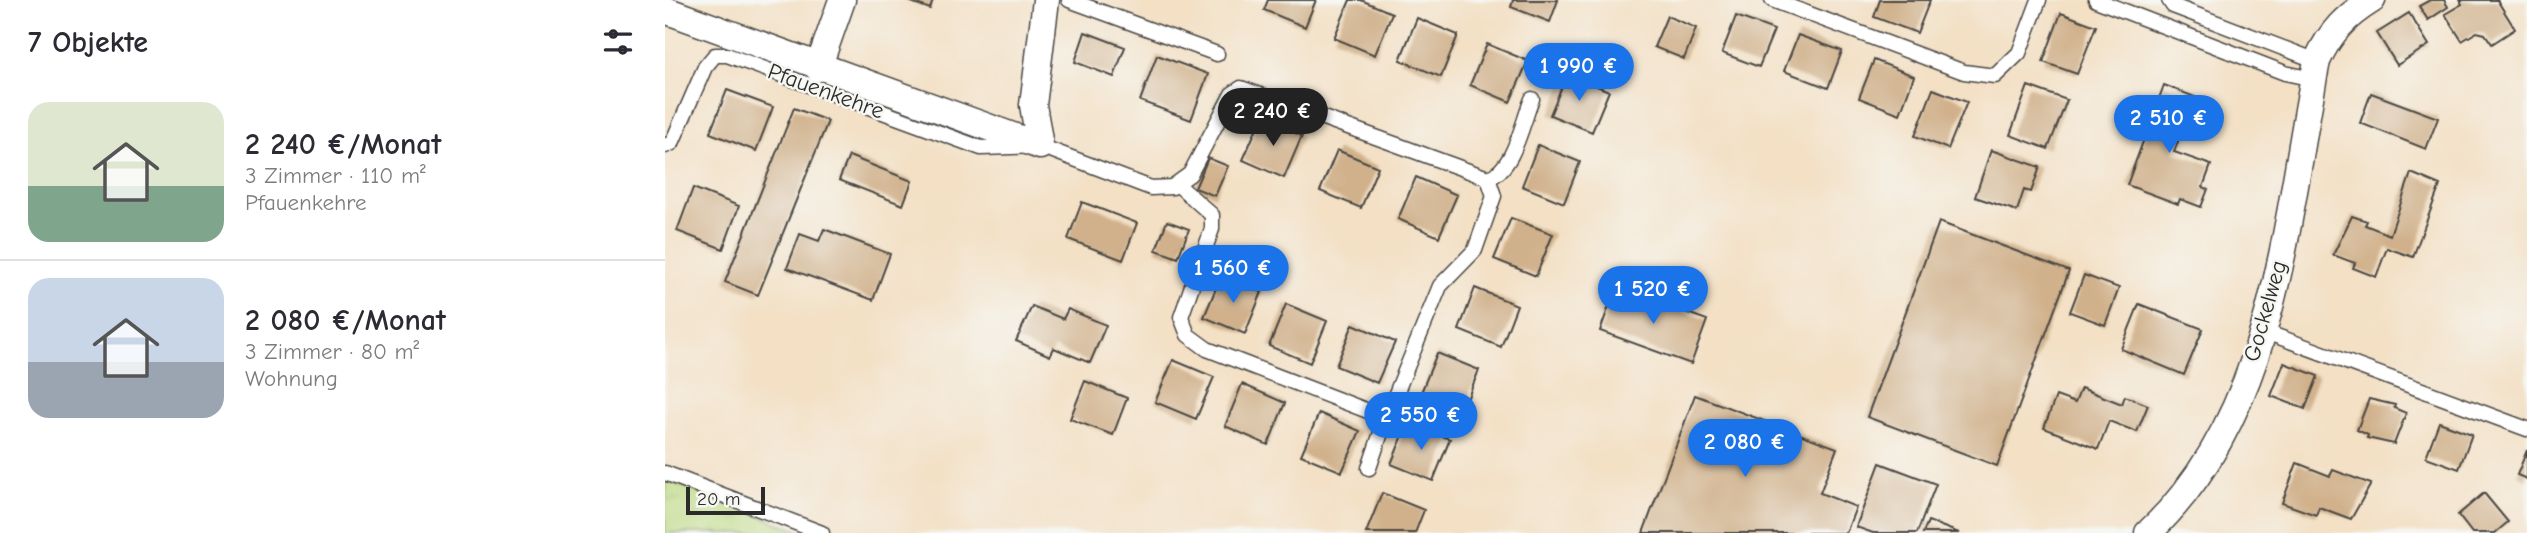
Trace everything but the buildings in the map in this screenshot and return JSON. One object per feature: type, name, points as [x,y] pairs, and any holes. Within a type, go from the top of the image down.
[{"type":"street","name":"Pfauenkehre","points":[[818,68],[842,0]]},
{"type":"street","points":[[1039,146],[1033,104],[1046,0]]},
{"type":"street","name":"Gockelweg","points":[[2148,533],[2189,488],[2214,448],[2238,399],[2274,294],[2315,70],[2327,39],[2340,23],[2372,0]]},
{"type":"street","name":"Pfauenkehre","points":[[665,10],[818,68],[1039,146]]},
{"type":"lane","points":[[1069,0],[1217,54]]},
{"type":"lane","points":[[1772,0],[1964,72],[1995,76],[2019,53],[2039,0]]},
{"type":"lane","points":[[2096,0],[2285,73],[2315,70]]},
{"type":"lane","points":[[2169,0],[2173,6],[2315,70]]},
{"type":"lane","name":"Pfauenkehre","points":[[665,146],[673,142],[705,67],[715,55],[727,55],[981,148],[1039,146],[1151,188],[1177,184]]},
{"type":"lane","points":[[1386,418],[1207,349],[1188,335],[1181,317],[1212,229],[1212,215],[1177,184],[1190,174],[1232,94],[1241,88],[1488,178],[1498,175],[1506,164],[1532,99]]},
{"type":"lane","points":[[1369,468],[1386,418],[1440,286],[1475,250],[1494,196],[1488,178]]},
{"type":"lane","points":[[2263,331],[2527,429]]},
{"type":"lane","points":[[665,473],[822,533]]},
{"type":"green space","points":[[665,479],[804,533],[665,533]]}]
